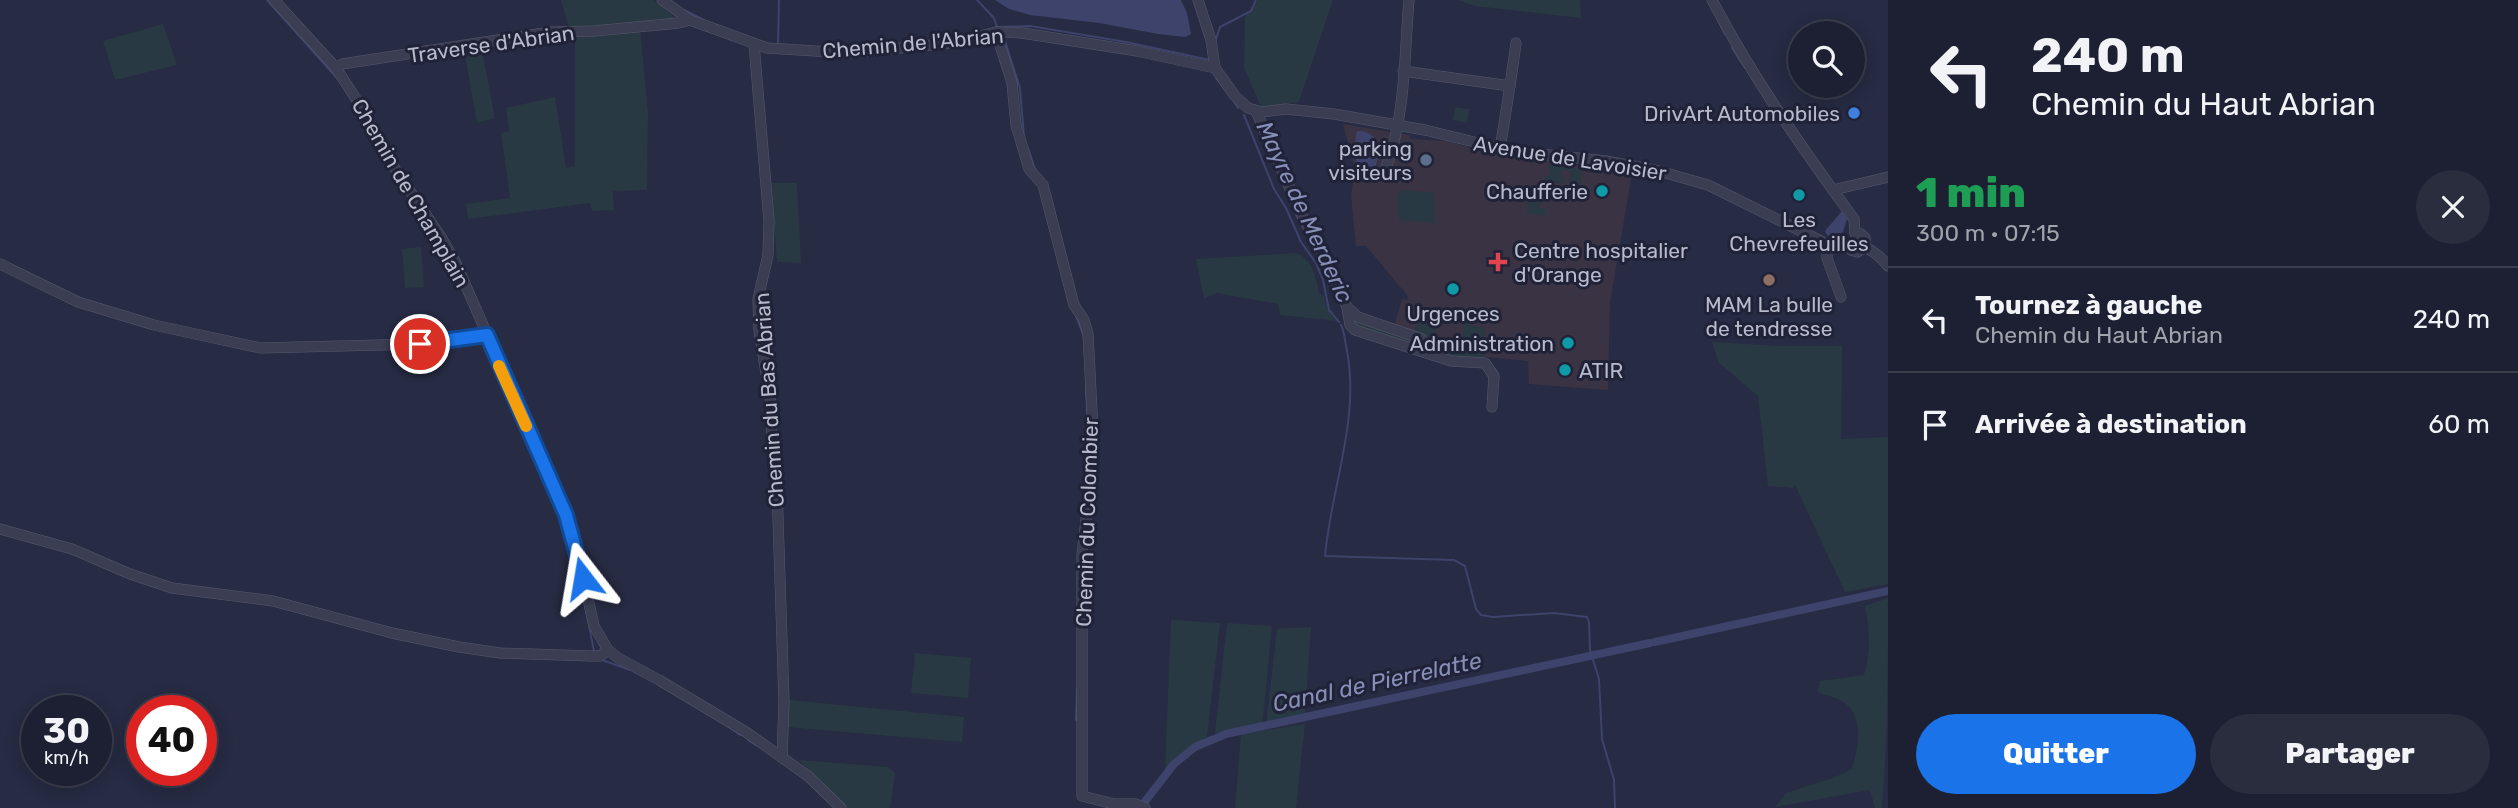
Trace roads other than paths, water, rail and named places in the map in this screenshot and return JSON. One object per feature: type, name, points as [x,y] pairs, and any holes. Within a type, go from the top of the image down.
[{"type":"street","name":"Chemin de Champlain","points":[[274,0],[336,68],[360,105],[394,169],[441,237],[468,288],[566,515],[576,545],[594,626],[608,650]]},
{"type":"street","name":"Chemin de l'Abrian","points":[[662,0],[690,20],[754,44],[800,52],[848,53],[953,43],[996,32],[1067,39],[1213,68]]},
{"type":"street","points":[[1198,0],[1213,48],[1213,68],[1235,96],[1248,108],[1256,111],[1302,216],[1347,307],[1348,321],[1355,330],[1451,361],[1485,363],[1494,376],[1492,407]]},
{"type":"street","points":[[1383,175],[1393,153],[1399,125],[1409,0]]},
{"type":"street","points":[[1713,0],[1733,40],[1782,119],[1854,219],[1855,233]]},
{"type":"street","name":"Traverse d'Abrian","points":[[336,68],[550,32],[594,31],[690,20]]},
{"type":"street","name":"Chemin du Colombier","points":[[996,32],[1012,83],[1016,125],[1029,169],[1043,186],[1074,305],[1084,320],[1088,334],[1094,450],[1082,555],[1082,796],[1114,804],[1143,806]]},
{"type":"street","points":[[1500,149],[1516,43]]},
{"type":"street","name":"Chemin du Bas Abrian","points":[[754,44],[769,221],[768,255],[758,299],[771,402],[777,487],[784,706],[782,758]]},
{"type":"street","points":[[1403,71],[1510,86]]},
{"type":"street","name":"Avenue de Lavoisier","points":[[1256,111],[1286,109],[1399,125],[1500,149],[1630,165],[1708,185],[1827,244],[1848,245],[1854,251],[1865,247]]},
{"type":"street","points":[[1833,190],[1888,177]]},
{"type":"street","points":[[1848,245],[1848,239],[1855,233]]},
{"type":"street","points":[[1855,233],[1861,234],[1865,238],[1865,247],[1880,255],[1888,266]]},
{"type":"street","points":[[1827,244],[1827,258],[1841,297]]},
{"type":"street","points":[[0,264],[78,302],[154,325],[260,348],[420,344],[487,335]]},
{"type":"street","points":[[1347,307],[1358,317],[1422,339]]},
{"type":"street","points":[[0,528],[72,549],[156,583],[210,594],[273,601],[392,633],[500,653],[600,656],[608,650],[618,659],[747,732],[808,776],[841,808]]},
{"type":"water","points":[[995,0],[1181,0],[1191,34],[1185,37],[1158,34],[1099,23],[1030,15],[1009,9]]},
{"type":"water","points":[[1357,131],[1371,135],[1381,147],[1375,169],[1369,175],[1360,173],[1358,169]]},
{"type":"water","points":[[1842,211],[1847,219],[1843,232],[1834,238],[1827,235],[1825,231]]},
{"type":"waterway","points":[[267,0],[336,77]]},
{"type":"waterway","points":[[778,44],[779,0]]},
{"type":"waterway","name":"Mayre de Merderic","points":[[977,0],[994,18],[997,27],[1030,26],[1210,60]]},
{"type":"waterway","points":[[1216,39],[1220,27],[1251,11],[1256,0]]},
{"type":"waterway","points":[[684,10],[704,20]]},
{"type":"waterway","points":[[1718,20],[1725,34]]},
{"type":"waterway","points":[[945,39],[978,32]]},
{"type":"waterway","points":[[1004,38],[1020,88],[1024,136]]},
{"type":"waterway","points":[[1732,48],[1745,68]]},
{"type":"waterway","name":"Mayre de Merderic","points":[[1216,78],[1225,90]]},
{"type":"waterway","name":"Mayre de Merderic","points":[[1233,100],[1238,108]]},
{"type":"waterway","name":"Mayre de Merderic","points":[[1244,115],[1274,189],[1301,242],[1316,263],[1323,280],[1329,310],[1339,322]]},
{"type":"waterway","points":[[361,118],[382,156]]},
{"type":"waterway","points":[[1028,148],[1035,169]]},
{"type":"waterway","points":[[1076,316],[1084,337]]},
{"type":"waterway","name":"Mayre de Merderic","points":[[1341,325],[1350,377],[1350,403],[1325,556],[1454,560],[1465,566],[1476,609],[1481,615],[1493,617],[1554,613],[1587,617],[1590,650],[1599,679],[1602,739],[1614,780],[1615,808]]},
{"type":"waterway","points":[[479,341],[484,342],[566,531],[594,651]]},
{"type":"waterway","points":[[1086,388],[1089,456]]},
{"type":"waterway","name":"Canal de Pierrelatte","points":[[1655,642],[1888,591]]},
{"type":"waterway","name":"Canal de Pierrelatte","points":[[1140,808],[1174,764],[1195,747],[1226,734],[1650,643]]},
{"type":"waterway","points":[[602,660],[630,670]]},
{"type":"waterway","points":[[1076,720],[1077,688]]},
{"type":"waterway","points":[[729,727],[740,735]]},
{"type":"waterway","points":[[748,740],[756,745]]},
{"type":"place","name":"DrivArt Automobiles","points":[[1854,113]]},
{"type":"place","name":"parking visiteurs","points":[[1426,160]]},
{"type":"place","name":"Chaufferie","points":[[1602,191]]},
{"type":"place","name":"Les Chevrefeuilles","points":[[1799,195]]},
{"type":"place","name":"Centre hospitalier d'Orange","points":[[1498,262]]},
{"type":"place","name":"MAM La bulle de tendresse","points":[[1769,280]]},
{"type":"place","name":"Urgences","points":[[1453,289]]},
{"type":"place","name":"Administration","points":[[1568,343]]},
{"type":"place","name":"ATIR","points":[[1565,370]]}]
